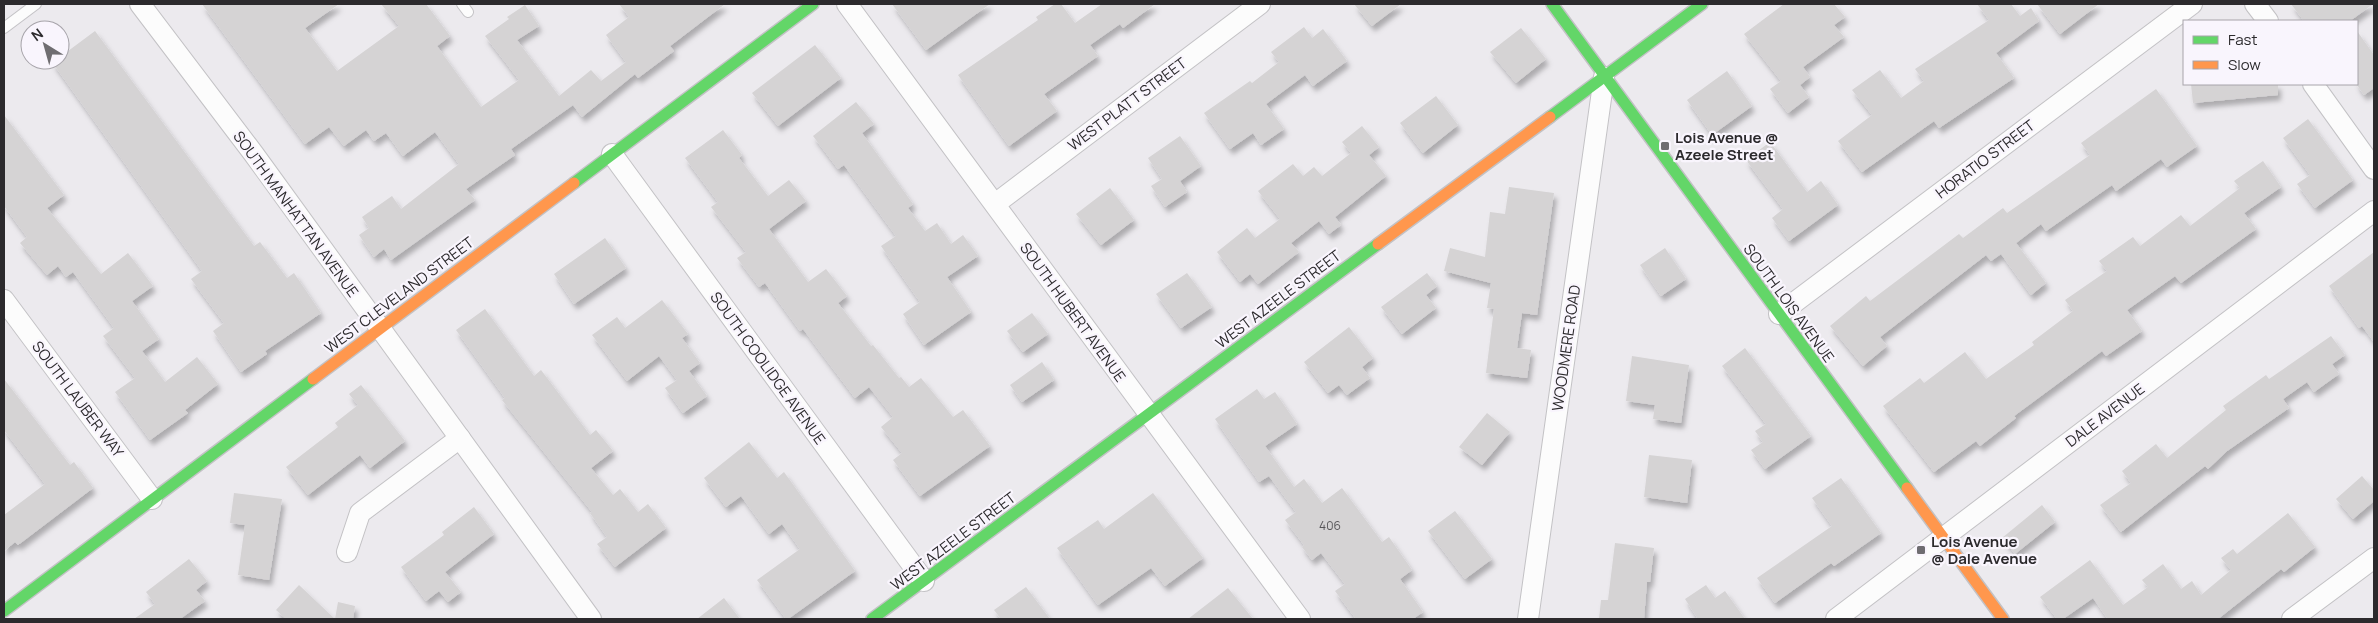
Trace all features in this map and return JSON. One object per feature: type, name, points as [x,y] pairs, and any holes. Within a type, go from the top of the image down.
[{"type":"street","name":"SOUTH MANHATTAN AVENUE","points":[[140,4],[380,328],[592,619]]},
{"type":"street","name":"WEST CLEVELAND STREET","points":[[4,611],[813,4]]},
{"type":"street","name":"SOUTH HUBERT AVENUE","points":[[847,4],[1300,619]]},
{"type":"street","name":"WEST PLATT STREET","points":[[995,204],[1260,4]]},
{"type":"street","name":"SOUTH LOIS AVENUE","points":[[1552,4],[1943,539],[2004,619]]},
{"type":"street","name":"WEST AZEELE STREET","points":[[872,619],[1702,4]]},
{"type":"street","name":"HORATIO STREET","points":[[1779,314],[2192,4]]},
{"type":"street","points":[[2255,4],[2267,20]]},
{"type":"street","name":"WOODMERE ROAD","points":[[1528,619],[1604,77]]},
{"type":"street","points":[[2314,85],[2374,170]]},
{"type":"street","name":"SOUTH COOLIDGE AVENUE","points":[[612,154],[924,581]]},
{"type":"street","name":"DALE AVENUE","points":[[1836,619],[2374,211]]},
{"type":"street","name":"SOUTH LAUBER WAY","points":[[4,300],[152,499]]},
{"type":"street","points":[[347,552],[360,513],[460,438]]},
{"type":"street","points":[[2292,619],[2374,558]]},
{"type":"lane","points":[[4,28],[36,4]]},
{"type":"building","points":[[202,4],[339,4],[305,28],[337,71],[399,26],[381,4],[426,4],[450,36],[437,46],[481,107],[519,80],[485,36],[509,19],[507,17],[525,5],[539,26],[517,40],[559,96],[591,70],[601,81],[626,62],[606,35],[629,17],[619,4],[725,4],[670,46],[674,51],[638,78],[635,74],[582,117],[573,105],[511,149],[515,155],[466,189],[475,200],[391,260],[384,249],[374,257],[359,235],[369,228],[362,217],[392,196],[401,209],[459,164],[435,132],[403,156],[386,133],[374,141],[366,130],[344,146],[329,127],[305,144]]},
{"type":"building","points":[[892,4],[990,4],[926,50]]},
{"type":"building","points":[[1055,4],[1061,4],[1075,23],[1102,4],[1155,4],[1123,28],[1120,24],[1090,45],[1098,56],[1044,94],[1057,111],[1009,146],[958,75],[1038,20],[1036,17]]},
{"type":"building","points":[[1354,4],[1401,4],[1372,26]]},
{"type":"building","points":[[1784,4],[1834,4],[1845,17],[1834,25],[1844,37],[1803,67],[1810,77],[1800,85],[1809,97],[1788,113],[1770,89],[1781,81],[1744,34]]},
{"type":"building","points":[[1977,4],[2011,4],[2020,16],[2031,8],[2039,21],[1996,53],[2014,78],[1939,128],[1934,121],[1862,172],[1838,141],[1872,115],[1852,90],[1880,70],[1901,98],[1924,81],[1915,69],[1989,20]]},
{"type":"building","points":[[2037,4],[2099,4],[2060,34]]},
{"type":"building","points":[[2291,4],[2373,4],[2351,20],[2303,20]]},
{"type":"building","points":[[1304,27],[1312,38],[1323,29],[1347,61],[1313,86],[1305,75],[1266,104],[1284,129],[1261,145],[1253,133],[1230,149],[1204,113],[1250,81],[1252,83],[1279,62],[1271,52]]},
{"type":"building","points":[[1521,28],[1546,59],[1516,83],[1490,52]]},
{"type":"building","points":[[95,31],[254,246],[260,242],[287,278],[294,273],[321,313],[265,351],[267,354],[241,372],[213,331],[224,323],[191,279],[202,271],[58,70],[70,70],[70,50]]},
{"type":"building","points":[[2358,32],[2374,55],[2374,88],[2364,95],[2357,85]]},
{"type":"building","points":[[815,45],[841,78],[778,126],[752,93]]},
{"type":"building","points":[[1727,71],[1752,106],[1712,135],[1687,100]]},
{"type":"building","points":[[2191,85],[2278,85],[2278,95],[2193,103]]},
{"type":"building","points":[[2156,89],[2197,146],[2167,167],[2161,159],[2116,191],[2112,185],[2046,231],[2041,224],[2016,243],[2046,283],[2031,295],[2001,254],[1991,261],[1986,255],[1880,337],[1887,346],[1863,366],[1830,326],[1866,296],[1870,301],[1959,234],[1963,238],[2003,208],[2007,213],[2090,155],[2081,143]]},
{"type":"building","points":[[1436,96],[1458,125],[1423,153],[1400,123]]},
{"type":"building","points":[[856,102],[874,124],[862,133],[913,204],[908,208],[925,231],[937,223],[951,244],[963,235],[978,256],[947,277],[971,312],[924,345],[903,314],[920,302],[881,246],[896,236],[844,165],[838,169],[813,136]]},
{"type":"building","points":[[4,115],[64,195],[47,208],[101,274],[128,253],[153,286],[132,301],[159,339],[142,351],[165,382],[197,357],[218,384],[185,410],[188,413],[150,440],[115,392],[135,378],[103,336],[114,328],[73,272],[66,277],[58,266],[47,275],[20,243],[27,237],[4,206]]},
{"type":"building","points":[[2308,119],[2353,180],[2315,208],[2297,184],[2310,175],[2283,138]]},
{"type":"building","points":[[1362,126],[1379,147],[1369,155],[1386,176],[1335,217],[1341,225],[1329,234],[1319,221],[1291,243],[1299,252],[1258,284],[1250,274],[1240,282],[1217,252],[1247,228],[1255,238],[1280,219],[1258,191],[1293,164],[1303,176],[1314,167],[1322,176],[1351,153],[1342,142]]},
{"type":"building","points":[[723,130],[742,155],[739,158],[768,196],[789,180],[806,201],[769,229],[808,282],[826,269],[847,296],[838,303],[871,346],[873,345],[899,378],[901,377],[909,387],[921,378],[953,417],[963,410],[990,446],[920,496],[893,460],[902,453],[881,427],[893,417],[869,387],[855,398],[803,329],[800,331],[765,283],[759,287],[737,258],[746,252],[711,207],[718,202],[685,158]]},
{"type":"building","points":[[1180,136],[1201,166],[1180,181],[1187,192],[1165,207],[1151,186],[1162,179],[1148,158]]},
{"type":"building","points":[[1770,142],[1807,192],[1821,181],[1838,205],[1789,241],[1772,218],[1783,209],[1746,160]]},
{"type":"building","points":[[2263,161],[2281,187],[2244,213],[2256,229],[2181,283],[2175,276],[2127,310],[2142,331],[2106,356],[2102,351],[2014,416],[2016,418],[1980,446],[1976,441],[1934,472],[1883,406],[1920,378],[1924,383],[1965,352],[1986,379],[2034,345],[2032,342],[2073,311],[2065,300],[2107,271],[2099,261],[2133,237],[2140,246],[2181,215],[2190,226],[2240,188],[2234,181]]},
{"type":"building","points":[[1509,187],[1554,193],[1537,315],[1522,313],[1517,348],[1531,350],[1527,378],[1486,373],[1494,309],[1487,308],[1491,283],[1444,271],[1450,248],[1485,257],[1490,212],[1505,214]]},
{"type":"building","points":[[1110,188],[1134,220],[1101,245],[1076,214]]},
{"type":"building","points":[[605,238],[626,268],[574,304],[554,274]]},
{"type":"building","points":[[1665,248],[1686,279],[1661,296],[1640,265]]},
{"type":"building","points":[[2374,252],[2374,342],[2362,326],[2359,328],[2329,286]]},
{"type":"building","points":[[1187,273],[1212,307],[1181,328],[1156,294]]},
{"type":"building","points":[[1427,273],[1437,286],[1426,295],[1436,308],[1402,334],[1381,307]]},
{"type":"building","points":[[662,300],[688,334],[682,338],[700,363],[689,371],[707,396],[683,413],[665,388],[677,380],[659,356],[627,381],[592,335],[617,317],[625,328]]},
{"type":"building","points":[[485,309],[534,376],[541,370],[590,435],[596,430],[613,451],[591,468],[613,495],[620,489],[638,512],[648,504],[666,528],[615,567],[597,544],[607,537],[590,513],[592,512],[502,400],[505,398],[456,330]]},
{"type":"building","points":[[1032,313],[1048,334],[1023,352],[1007,331]]},
{"type":"building","points":[[1349,327],[1373,358],[1362,367],[1370,378],[1347,395],[1339,385],[1328,393],[1304,362]]},
{"type":"building","points":[[2331,336],[2345,355],[2332,364],[2339,374],[2314,392],[2307,382],[2283,399],[2289,408],[2227,451],[2208,469],[2205,466],[2121,532],[2100,505],[2131,483],[2122,471],[2156,444],[2167,458],[2226,410],[2223,406],[2266,375],[2269,379]]},
{"type":"building","points":[[1745,348],[1811,436],[1765,469],[1751,450],[1763,442],[1755,431],[1766,424],[1722,366]]},
{"type":"building","points":[[1632,356],[1689,365],[1681,423],[1653,419],[1655,405],[1626,401]]},
{"type":"building","points":[[1042,362],[1054,380],[1022,402],[1010,385]]},
{"type":"building","points":[[4,379],[70,465],[74,462],[93,488],[18,545],[15,542],[4,551],[4,515],[45,484],[4,430]]},
{"type":"building","points":[[361,385],[405,441],[370,468],[360,455],[308,495],[286,467],[338,427],[335,423],[358,405],[349,394]]},
{"type":"building","points":[[1257,389],[1264,399],[1275,392],[1297,424],[1265,446],[1294,487],[1304,479],[1322,503],[1342,488],[1382,542],[1389,537],[1412,570],[1400,579],[1423,612],[1413,619],[1356,619],[1335,591],[1345,584],[1321,553],[1312,560],[1302,547],[1304,545],[1285,520],[1296,512],[1269,476],[1259,482],[1215,419]]},
{"type":"building","points":[[1487,413],[1510,432],[1482,465],[1459,447]]},
{"type":"building","points":[[749,442],[777,478],[784,472],[855,571],[788,619],[786,619],[757,580],[800,549],[782,524],[769,534],[741,496],[726,507],[704,478]]},
{"type":"building","points":[[1649,455],[1692,460],[1687,503],[1644,497]]},
{"type":"building","points":[[2362,476],[2374,490],[2374,501],[2353,519],[2336,499]]},
{"type":"building","points":[[1841,478],[1881,533],[1834,566],[1831,563],[1775,603],[1757,578],[1832,526],[1812,498]]},
{"type":"building","points":[[234,493],[282,499],[269,580],[238,575],[245,525],[230,523]]},
{"type":"building","points":[[1153,493],[1203,558],[1165,586],[1151,568],[1098,605],[1057,548],[1098,520],[1104,529]]},
{"type":"building","points":[[2042,505],[2055,522],[2015,554],[2002,538]]},
{"type":"building","points":[[474,507],[494,534],[445,572],[461,592],[448,602],[439,591],[426,601],[401,567],[444,535],[442,532]]},
{"type":"building","points":[[1455,511],[1492,559],[1465,579],[1428,531]]},
{"type":"building","points":[[2288,513],[2315,547],[2284,572],[2281,569],[2218,619],[2105,619],[2107,618],[2093,598],[2063,619],[2057,619],[2040,597],[2090,560],[2123,605],[2148,587],[2142,580],[2163,564],[2181,589],[2192,581],[2201,595],[2231,570],[2221,558],[2233,549],[2237,554]]},
{"type":"building","points":[[1615,543],[1654,548],[1650,582],[1647,582],[1644,619],[1599,619],[1601,600],[1608,600]]},
{"type":"building","points":[[189,559],[207,581],[196,590],[205,601],[180,619],[134,619],[155,604],[146,592]]},
{"type":"building","points":[[299,585],[335,619],[286,619],[276,610]]},
{"type":"building","points":[[1706,585],[1715,598],[1725,591],[1745,619],[1698,619],[1685,599]]},
{"type":"building","points":[[1026,587],[1050,619],[1001,619],[994,610]]},
{"type":"building","points":[[1228,588],[1253,619],[1188,619]]},
{"type":"building","points":[[724,598],[740,619],[697,619]]},
{"type":"building","points":[[338,602],[355,606],[353,619],[335,619]]},
{"type":"traffic: fast","points":[[574,183],[813,4]]},
{"type":"traffic: fast","points":[[1552,4],[1907,488]]},
{"type":"traffic: fast","points":[[1550,117],[1702,4]]},
{"type":"traffic: fast","points":[[872,619],[1378,244]]},
{"type":"traffic: fast","points":[[4,611],[313,379]]},
{"type":"traffic: slow","points":[[1378,244],[1550,117]]},
{"type":"traffic: slow","points":[[313,379],[574,183]]},
{"type":"traffic: slow","points":[[1907,488],[2003,619]]},
{"type":"place","name":"Lois Avenue @ Azeele Street","points":[[1665,146]]},
{"type":"place","name":"Lois Avenue @ Dale Avenue","points":[[1921,550]]}]
